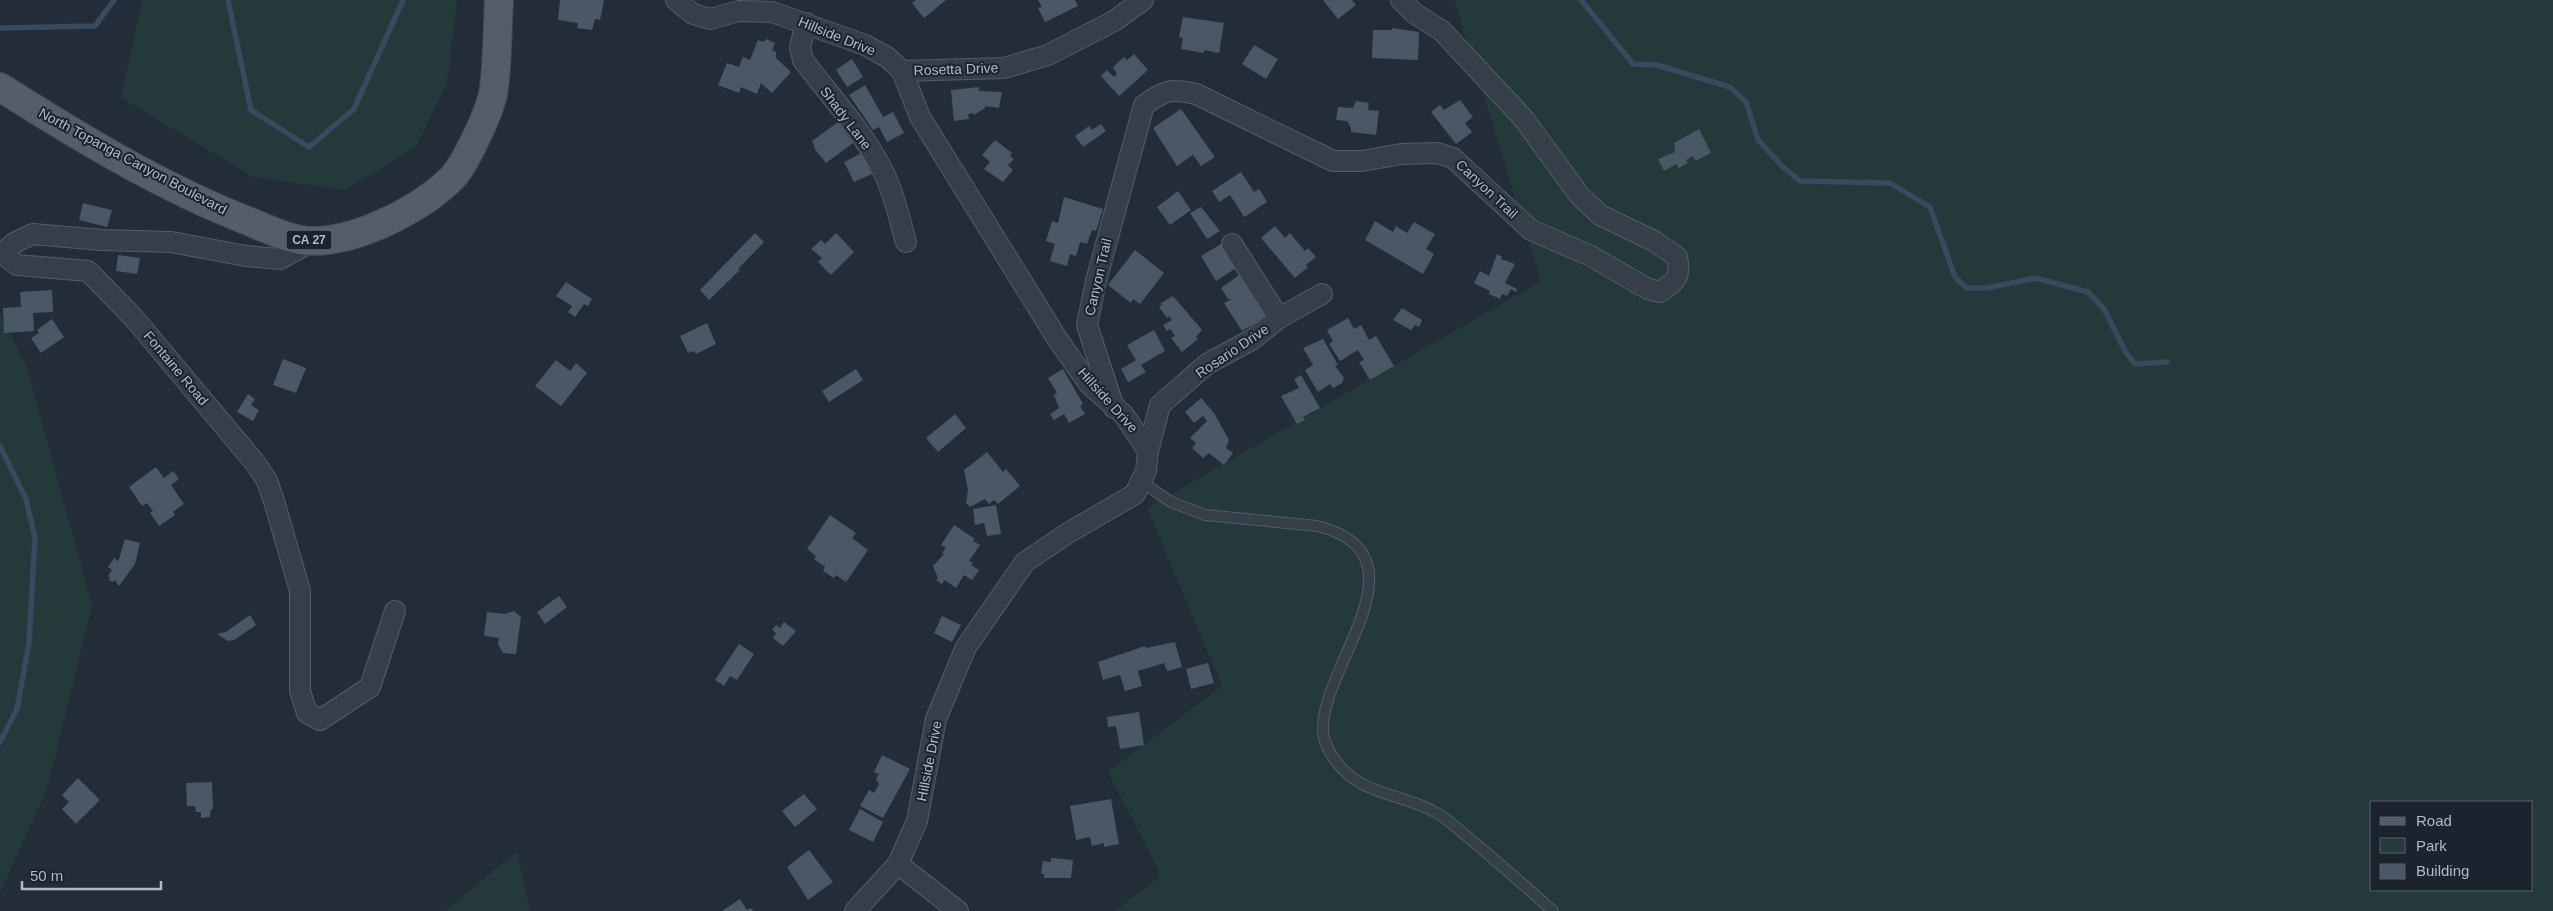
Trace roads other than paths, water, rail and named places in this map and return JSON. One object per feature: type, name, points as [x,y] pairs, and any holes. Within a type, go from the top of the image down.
[{"type":"main road","name":"North Topanga Canyon Boulevard","points":[[0,87],[68,130],[207,205],[282,235],[313,241],[356,234],[392,220],[423,201],[452,178],[472,146],[493,95],[498,0]]},
{"type":"street","name":"Hillside Drive","points":[[676,0],[693,14],[710,19],[739,11],[772,12],[865,46],[887,57],[902,71],[920,116],[1058,340],[1089,384],[1124,415],[1139,434],[1148,451],[1146,471],[1135,494],[1068,533],[1025,562],[966,647],[936,719],[917,821],[898,864],[855,911]]},
{"type":"street","name":"Rosetta Drive","points":[[902,71],[1004,68],[1048,55],[1114,21],[1143,0]]},
{"type":"street","name":"Canyon Trail","points":[[1114,408],[1087,325],[1100,263],[1144,105],[1161,93],[1174,89],[1196,94],[1333,161],[1362,161],[1401,154],[1437,153],[1453,158],[1532,230],[1591,256],[1648,289],[1660,292],[1676,281],[1680,270],[1677,257],[1654,241],[1600,215],[1580,196],[1523,118],[1442,31],[1414,13],[1401,0]]},
{"type":"street","name":"Shady Lane","points":[[806,23],[800,47],[803,60],[855,125],[882,169],[892,192],[906,242]]},
{"type":"street","name":"Fontaine Road","points":[[313,241],[280,259],[246,256],[171,242],[101,240],[33,234],[14,243],[7,249],[9,259],[17,265],[88,271],[133,317],[256,464],[267,481],[300,591],[300,691],[307,713],[320,720],[370,687],[395,611]]},
{"type":"street","points":[[1232,244],[1280,318]]},
{"type":"street","name":"Rosario Drive","points":[[1148,451],[1160,404],[1207,364],[1253,339],[1280,318],[1322,294]]},
{"type":"street","points":[[898,864],[958,911]]},
{"type":"lane","points":[[1142,482],[1171,502],[1206,515],[1317,526],[1335,530],[1356,544],[1364,557],[1369,572],[1366,598],[1356,636],[1333,688],[1328,706],[1323,732],[1327,748],[1338,765],[1355,780],[1377,793],[1422,806],[1440,815],[1553,911]]},
{"type":"waterway","points":[[0,28],[95,26],[114,0]]},
{"type":"waterway","points":[[228,0],[251,110],[309,147],[354,109],[403,0]]},
{"type":"waterway","points":[[1581,0],[1633,64],[1657,65],[1730,87],[1746,102],[1758,140],[1783,167],[1800,181],[1890,183],[1930,207],[1955,277],[1967,288],[1987,288],[2036,278],[2088,292],[2104,309],[2125,351],[2135,364],[2167,362]]},
{"type":"waterway","points":[[0,446],[26,499],[35,538],[29,643],[17,709],[0,742]]}]
